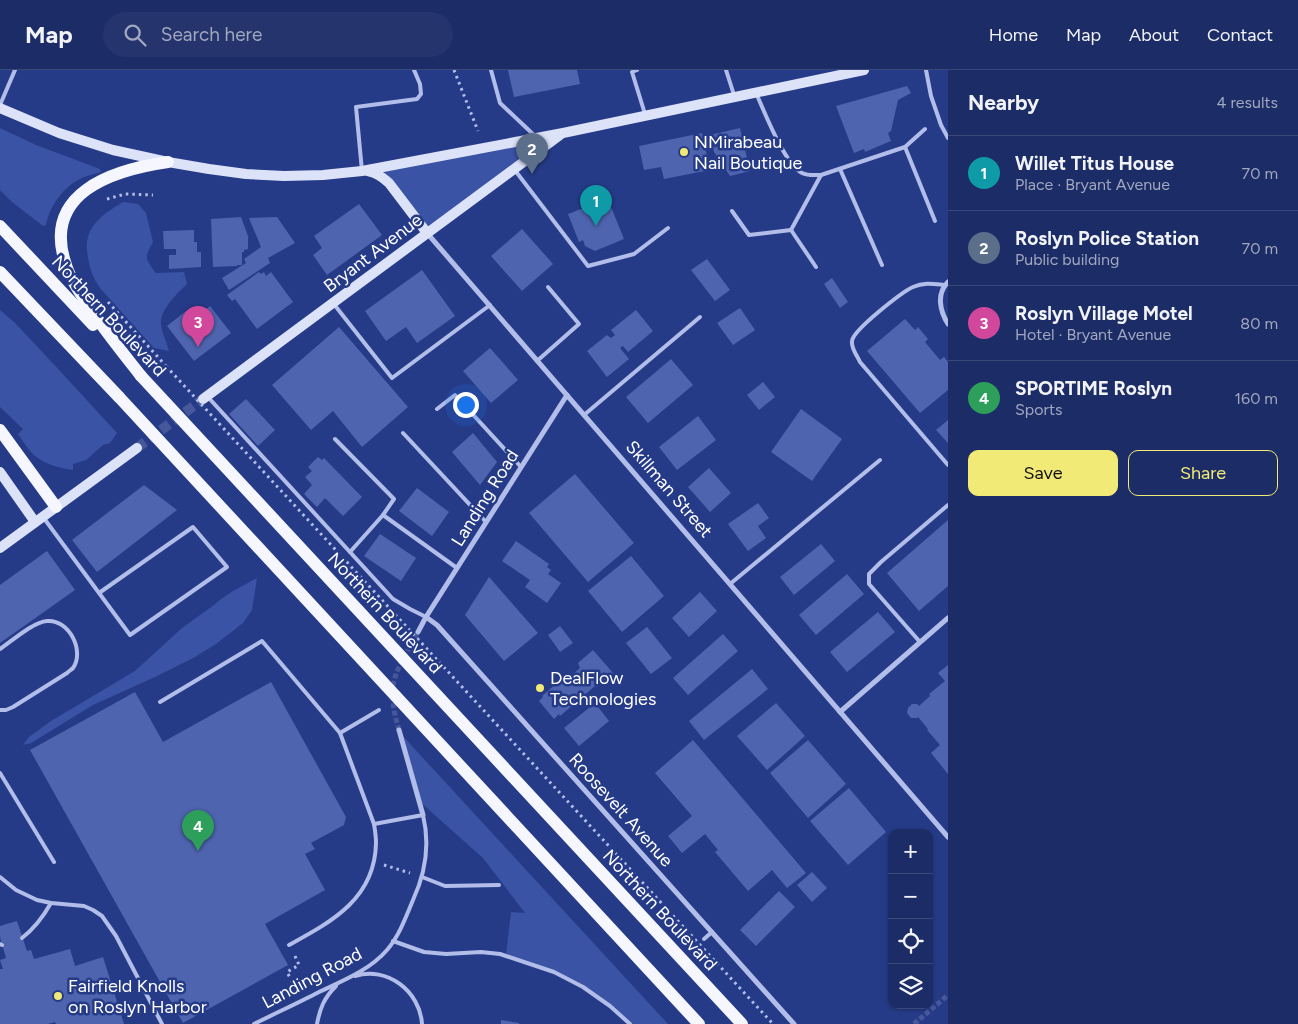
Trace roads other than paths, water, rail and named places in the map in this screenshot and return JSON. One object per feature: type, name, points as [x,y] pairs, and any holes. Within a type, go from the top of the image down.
[{"type":"main road","points":[[0,107],[59,133],[113,150],[168,162],[246,174],[284,176],[323,175],[362,171],[563,133],[864,70]]},
{"type":"main road","name":"Bryant Avenue","points":[[205,398],[563,133]]},
{"type":"main road","points":[[141,376],[98,321],[72,280],[66,267],[61,244],[62,225],[66,212],[73,201],[89,188],[126,172],[151,164],[168,162]]},
{"type":"main road","name":"Skillman Street","points":[[362,171],[377,174],[389,183],[427,233]]},
{"type":"main road","name":"Northern Boulevard","points":[[0,226],[742,1024]]},
{"type":"main road","points":[[0,272],[119,397],[699,1024]]},
{"type":"main road","points":[[0,278],[14,285]]},
{"type":"main road","points":[[0,430],[56,507]]},
{"type":"main road","points":[[0,548],[137,448]]},
{"type":"main road","points":[[0,472],[39,520]]},
{"type":"street","name":"Skillman Street","points":[[427,233],[948,837]]},
{"type":"street","points":[[946,284],[940,296],[941,308],[948,324]]},
{"type":"street","name":"Landing Road","points":[[418,632],[567,395]]},
{"type":"street","name":"Roosevelt Avenue","points":[[426,617],[437,625],[794,1024]]},
{"type":"street","points":[[840,712],[948,618]]},
{"type":"street","name":"Landing Road","points":[[399,730],[423,815]]},
{"type":"lane","points":[[0,107],[16,70]]},
{"type":"lane","points":[[362,171],[356,107],[417,99],[421,94],[421,89],[414,70]]},
{"type":"lane","points":[[491,70],[500,103],[537,138]]},
{"type":"lane","points":[[637,70],[631,71],[645,115]]},
{"type":"lane","points":[[726,70],[735,97]]},
{"type":"lane","points":[[926,70],[931,96],[948,138]]},
{"type":"lane","points":[[756,93],[782,149],[792,164],[804,174],[812,176],[821,175],[905,147],[925,128]]},
{"type":"lane","points":[[905,147],[936,221]]},
{"type":"lane","points":[[514,169],[588,266],[634,254],[668,228]]},
{"type":"lane","points":[[840,169],[882,265]]},
{"type":"lane","points":[[791,230],[821,175]]},
{"type":"lane","points":[[732,211],[749,235],[791,230]]},
{"type":"lane","points":[[791,230],[816,267]]},
{"type":"lane","points":[[946,284],[929,283],[915,286],[903,293],[859,329],[852,338],[852,348],[860,362],[948,465]]},
{"type":"lane","points":[[537,361],[579,324],[548,288]]},
{"type":"lane","points":[[333,303],[392,378],[490,305]]},
{"type":"lane","points":[[584,414],[700,317]]},
{"type":"lane","points":[[437,409],[455,395],[521,468]]},
{"type":"lane","points":[[205,398],[350,552],[392,600],[426,617]]},
{"type":"lane","points":[[403,434],[486,522]]},
{"type":"lane","points":[[335,439],[394,499],[383,515],[350,552]]},
{"type":"lane","points":[[730,584],[880,460]]},
{"type":"lane","points":[[920,642],[869,584],[869,574],[948,505]]},
{"type":"lane","points":[[383,515],[457,568]]},
{"type":"lane","points":[[39,520],[99,593],[130,635],[227,567],[193,527],[99,593]]},
{"type":"lane","points":[[0,649],[35,625],[46,621],[55,621],[65,627],[73,637],[76,648],[74,667],[67,673],[13,707],[0,710]]},
{"type":"lane","points":[[160,702],[262,641],[340,733],[374,824],[376,844],[374,861],[367,882],[356,899],[322,927],[288,945]]},
{"type":"lane","points":[[340,733],[379,710]]},
{"type":"lane","points":[[0,773],[54,862]]},
{"type":"lane","points":[[374,824],[423,815]]},
{"type":"lane","name":"Landing Road","points":[[254,1024],[347,979],[378,959],[393,941],[422,876],[427,842],[423,815]]},
{"type":"lane","points":[[422,876],[445,886],[499,885]]},
{"type":"lane","points":[[0,877],[26,896],[51,903],[84,906],[102,916],[116,936],[162,1024]]},
{"type":"lane","points":[[22,938],[32,930],[51,903]]},
{"type":"lane","points":[[704,939],[712,932]]},
{"type":"lane","points":[[393,941],[424,952],[500,954],[554,972],[583,987],[610,1006],[630,1024]]},
{"type":"lane","points":[[317,1024],[325,998],[335,987],[347,979],[360,975],[375,974],[389,977],[402,984],[412,995],[419,1007],[422,1024]]},
{"type":"tunnel","points":[[137,448],[203,399]]},
{"type":"tunnel","points":[[399,730],[393,703],[393,686],[400,665],[418,632]]},
{"type":"tunnel","points":[[914,1024],[948,995]]},
{"type":"place","name":"NMirabeau Nail Boutique","points":[[684,152]]},
{"type":"place","name":"Roslyn Police Station","points":[[532,174]]},
{"type":"place","name":"Willet Titus House","points":[[596,226]]},
{"type":"place","name":"Roslyn Village Motel","points":[[198,347]]},
{"type":"place","name":"DealFlow Technologies","points":[[540,688]]},
{"type":"place","name":"SPORTIME Roslyn","points":[[198,851]]},
{"type":"place","name":"Fairfield Knolls on Roslyn Harbor","points":[[58,996]]}]
